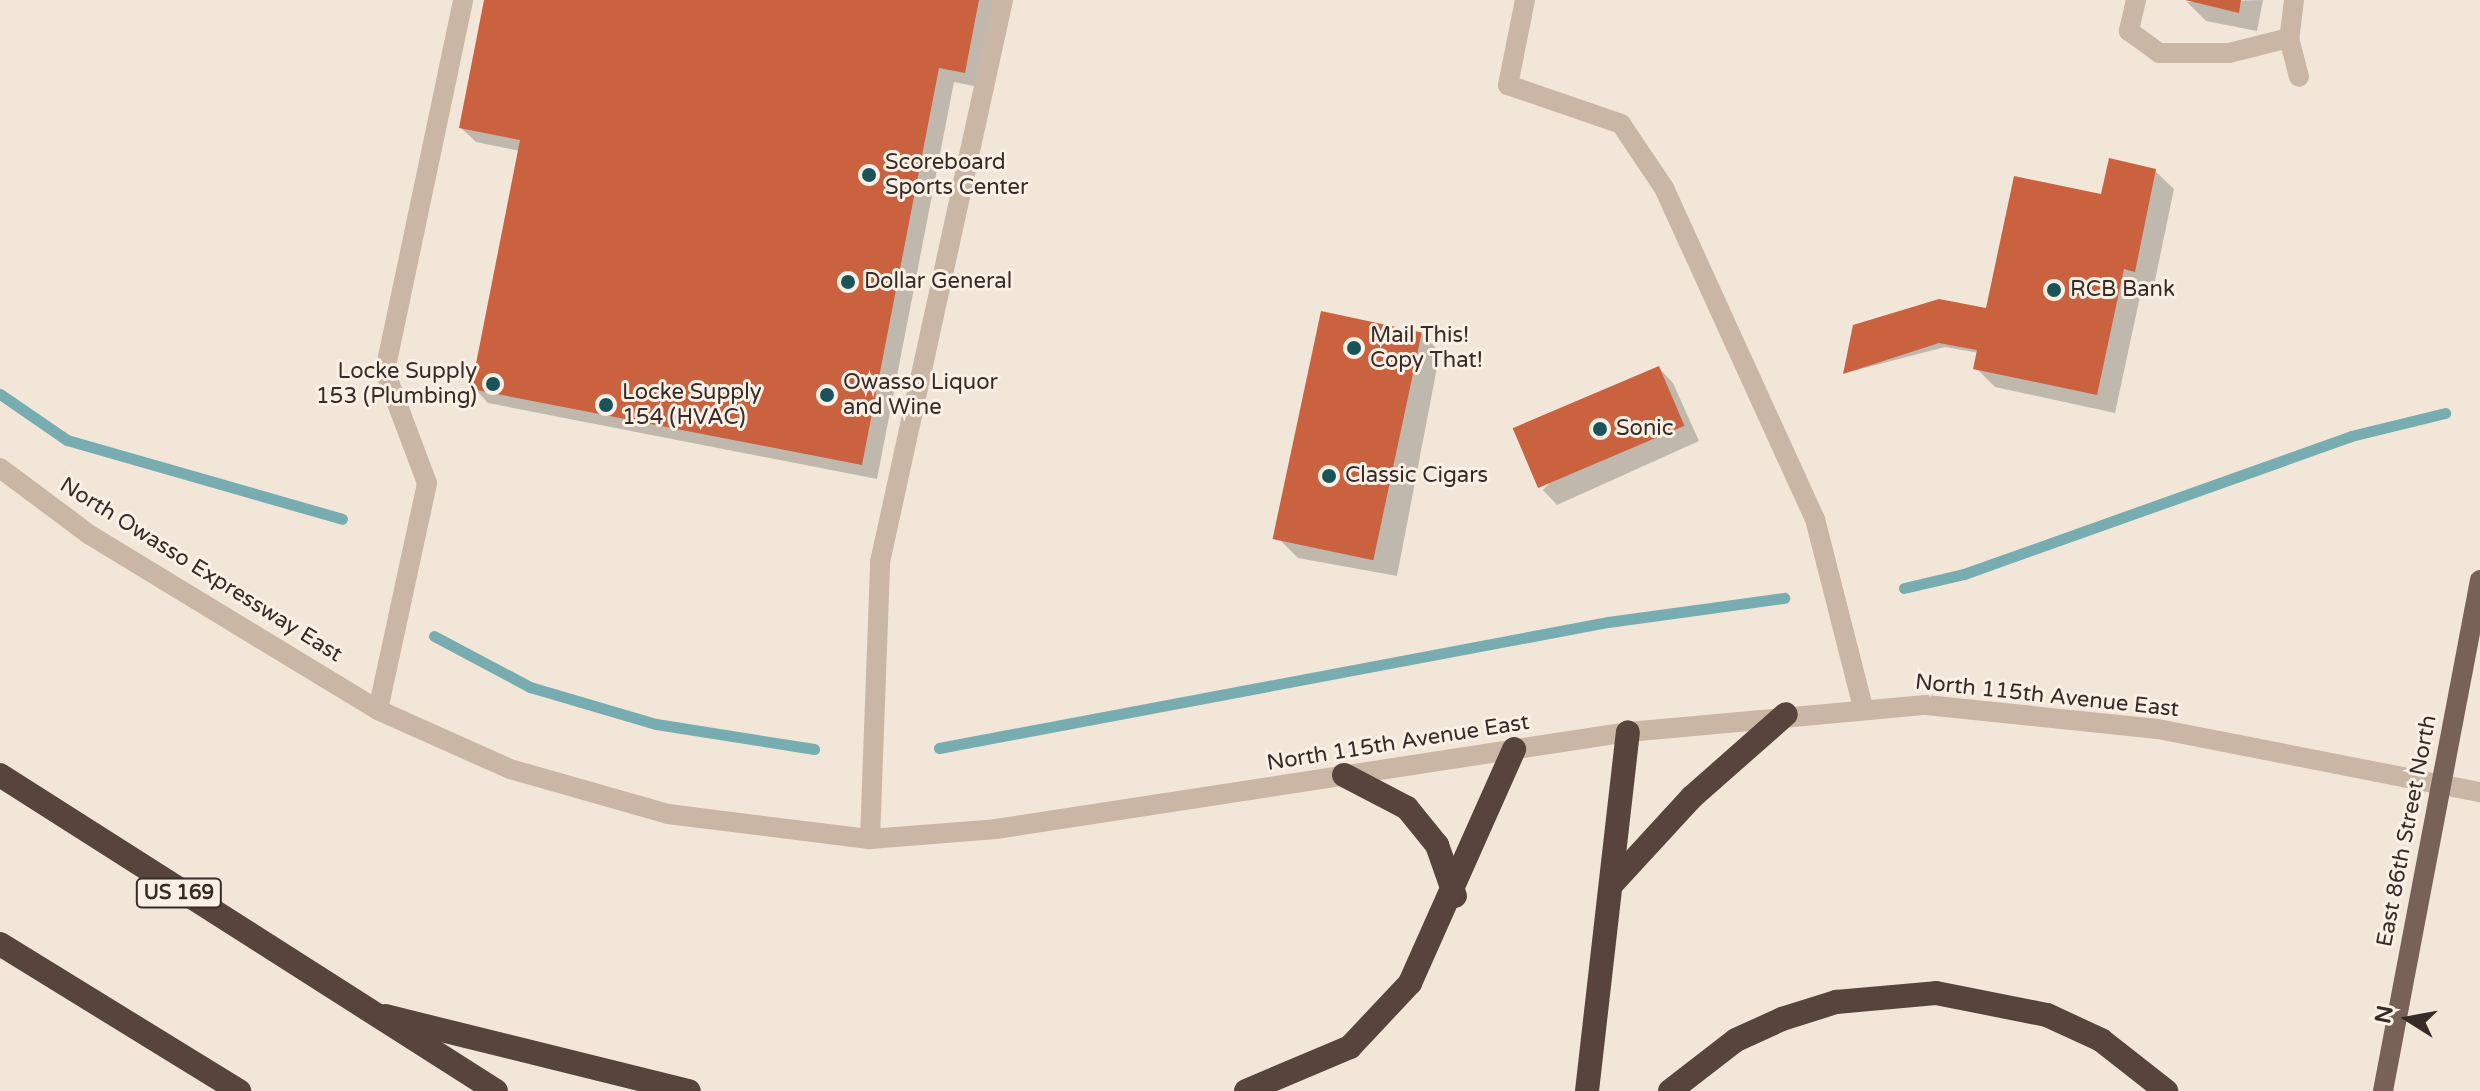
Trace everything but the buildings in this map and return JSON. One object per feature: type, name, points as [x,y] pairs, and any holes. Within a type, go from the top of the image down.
[{"type":"highway","points":[[1612,884],[1692,797],[1786,714]]},
{"type":"highway","points":[[1587,1091],[1628,732]]},
{"type":"highway","points":[[1246,1091],[1350,1047],[1410,983],[1455,896],[1514,749]]},
{"type":"highway","name":"US 169","points":[[0,775],[359,1010],[496,1091]]},
{"type":"highway","points":[[1344,775],[1407,808],[1437,845],[1455,896]]},
{"type":"highway","points":[[0,944],[239,1091]]},
{"type":"highway","points":[[1670,1091],[1736,1040],[1782,1019],[1836,1002],[1936,993],[2047,1015],[2101,1040],[2166,1091]]},
{"type":"highway","points":[[359,1010],[689,1091]]},
{"type":"main road","name":"East 86th Street North","points":[[2383,1091],[2480,580]]},
{"type":"street","points":[[378,710],[427,483],[385,371],[463,0]]},
{"type":"street","points":[[870,839],[880,562],[1003,0]]},
{"type":"street","points":[[1525,0],[1508,85],[1621,124],[1664,188],[1815,519],[1863,708]]},
{"type":"street","points":[[2136,0],[2129,31],[2159,53],[2229,53],[2289,38]]},
{"type":"street","points":[[2294,0],[2289,38],[2299,77]]},
{"type":"street","name":"North Owasso Expressway East","points":[[0,468],[90,535],[378,710]]},
{"type":"street","name":"North 115th Avenue East","points":[[378,710],[510,769],[668,814],[870,839],[996,829],[1628,732],[1786,714],[1926,705],[2158,729],[2441,781]]},
{"type":"street","points":[[2441,781],[2480,792]]},
{"type":"waterway","points":[[0,394],[67,440],[342,519]]},
{"type":"waterway","points":[[1904,588],[1964,574],[2351,436],[2445,413]]},
{"type":"waterway","points":[[939,748],[1608,622],[1784,598]]},
{"type":"waterway","points":[[434,636],[530,687],[656,724],[814,749]]},
{"type":"place","name":"Scoreboard Sports Center","points":[[869,175]]},
{"type":"place","name":"Dollar General","points":[[848,282]]},
{"type":"place","name":"RCB Bank","points":[[2054,290]]},
{"type":"place","name":"Mail This! Copy That!","points":[[1354,348]]},
{"type":"place","name":"Locke Supply 153 (Plumbing)","points":[[493,384]]},
{"type":"place","name":"Owasso Liquor and Wine","points":[[827,395]]},
{"type":"place","name":"Locke Supply 154 (HVAC)","points":[[606,405]]},
{"type":"place","name":"Sonic","points":[[1600,429]]},
{"type":"place","name":"Classic Cigars","points":[[1329,476]]}]
